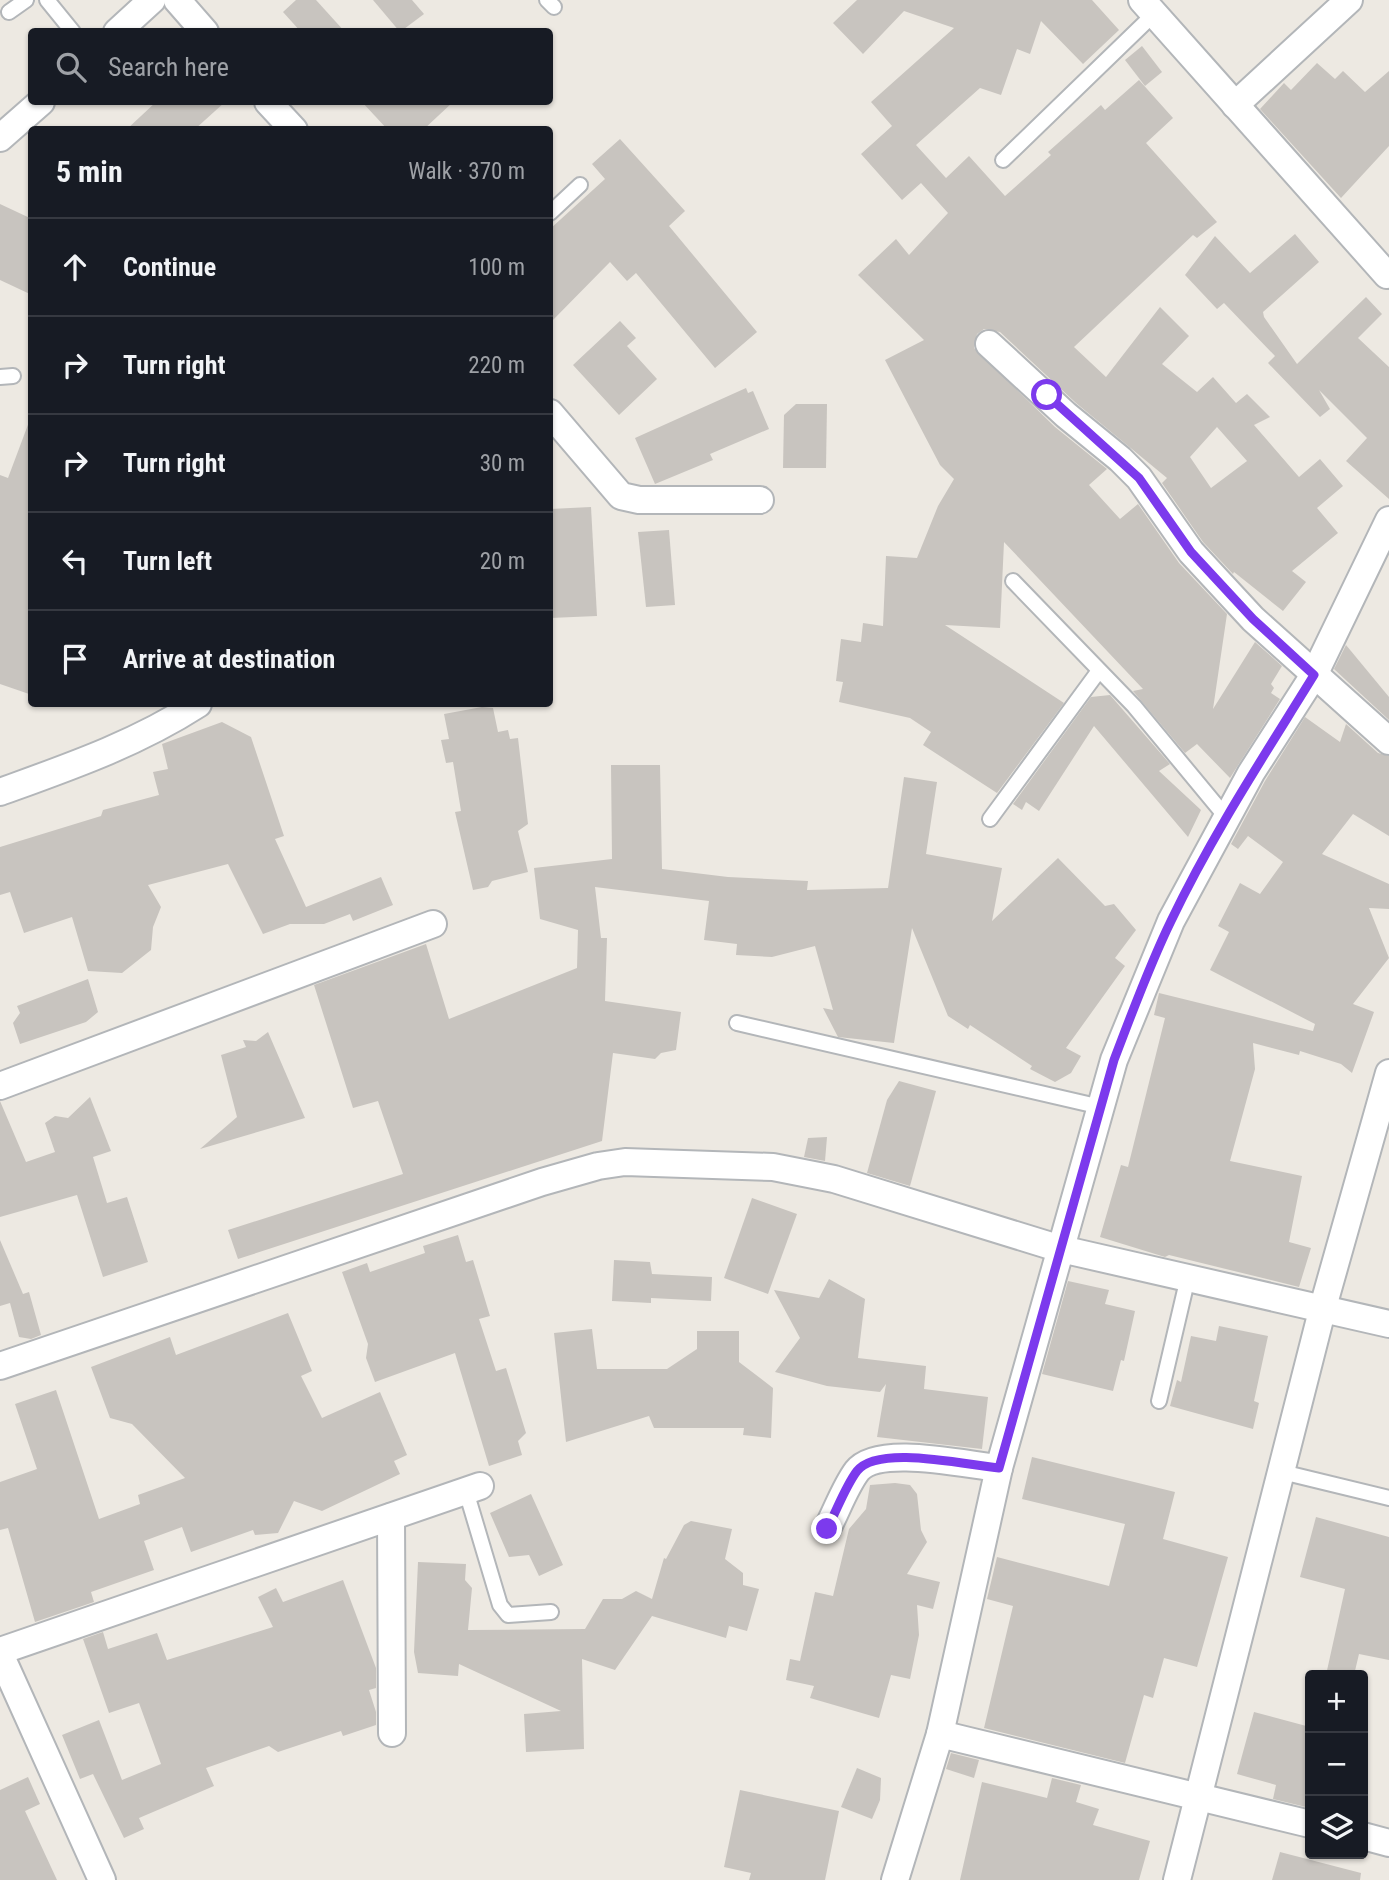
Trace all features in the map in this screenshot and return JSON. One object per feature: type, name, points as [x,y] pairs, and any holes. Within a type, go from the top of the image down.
[{"type":"street","points":[[121,28],[152,0]]},
{"type":"street","points":[[177,0],[202,28]]},
{"type":"street","points":[[1235,104],[1349,0]]},
{"type":"street","points":[[1148,7],[1387,275]]},
{"type":"street","points":[[0,138],[37,105]]},
{"type":"street","points":[[271,105],[289,126]]},
{"type":"street","points":[[989,344],[1066,415],[1121,459],[1139,478],[1191,552],[1253,619],[1389,741]]},
{"type":"street","points":[[553,417],[621,496],[639,500],[760,500]]},
{"type":"street","points":[[895,1880],[940,1734],[999,1468],[1114,1060],[1171,920],[1226,817],[1314,675],[1389,520]]},
{"type":"street","points":[[0,792],[118,748],[167,724],[193,707]]},
{"type":"street","points":[[0,1086],[433,924]]},
{"type":"street","points":[[1177,1880],[1323,1307],[1389,1073]]},
{"type":"street","points":[[0,1366],[542,1182],[625,1162],[773,1167],[834,1179],[1061,1249],[1389,1324]]},
{"type":"street","points":[[827,1529],[858,1471],[870,1460],[889,1456],[999,1468]]},
{"type":"street","points":[[102,1880],[0,1653],[473,1489]]},
{"type":"street","points":[[391,1517],[392,1733]]},
{"type":"street","points":[[940,1734],[1305,1823]]},
{"type":"street","points":[[1368,1837],[1389,1843]]},
{"type":"lane","points":[[9,12],[26,0]]},
{"type":"lane","points":[[47,0],[70,28]]},
{"type":"lane","points":[[1003,159],[1148,7]]},
{"type":"lane","points":[[553,210],[580,185]]},
{"type":"lane","points":[[1013,581],[1098,672],[1134,706],[1226,817]]},
{"type":"lane","points":[[990,819],[1098,672]]},
{"type":"lane","points":[[737,1023],[1101,1107]]},
{"type":"lane","points":[[1159,1401],[1188,1277]]},
{"type":"lane","points":[[1282,1472],[1389,1498]]},
{"type":"lane","points":[[473,1489],[500,1605],[508,1615],[551,1612]]},
{"type":"building","points":[[296,0],[316,0],[341,28],[297,28],[283,12]]},
{"type":"building","points":[[373,0],[412,0],[424,14],[405,28],[397,28]]},
{"type":"building","points":[[857,0],[1092,0],[1119,30],[1083,64],[1041,21],[1030,54],[1017,49],[1001,95],[980,88],[916,145],[946,178],[969,156],[1005,196],[1051,155],[1048,152],[1101,105],[1105,110],[1139,80],[1173,118],[1146,143],[1217,222],[1197,238],[1193,235],[1074,347],[1106,377],[1160,307],[1189,336],[1162,364],[1197,392],[1213,377],[1236,403],[1247,394],[1270,417],[1254,425],[1299,477],[1320,459],[1343,486],[1317,508],[1338,533],[1292,571],[1306,582],[1283,611],[1234,572],[1233,574],[1203,542],[1162,483],[1167,478],[1076,403],[1000,332],[984,329],[977,334],[974,348],[1055,427],[1107,469],[1089,485],[1120,519],[1138,504],[1179,563],[1227,614],[1213,709],[1255,642],[1282,666],[1271,684],[1274,688],[1271,693],[1280,699],[1230,778],[1197,744],[1185,753],[1133,691],[1143,689],[1004,542],[1000,628],[945,625],[1064,703],[997,793],[923,745],[931,732],[910,718],[839,702],[843,682],[836,681],[841,639],[861,642],[863,623],[883,626],[886,556],[917,558],[938,506],[954,479],[940,465],[885,360],[924,340],[858,275],[896,239],[909,255],[948,213],[921,183],[902,200],[861,154],[892,126],[871,102],[954,28],[904,11],[863,54],[833,23]],"holes":[[[1217,427],[1247,461],[1211,488],[1190,457]]]},
{"type":"building","points":[[1142,46],[1162,72],[1145,86],[1125,60]]},
{"type":"building","points":[[1317,63],[1335,79],[1343,71],[1365,92],[1389,71],[1389,146],[1341,198],[1260,109],[1284,83],[1291,90]]},
{"type":"building","points":[[153,105],[222,105],[198,126],[130,126]]},
{"type":"building","points":[[365,105],[450,105],[427,126],[384,126]]},
{"type":"building","points":[[620,139],[685,211],[669,226],[757,332],[715,368],[636,273],[627,281],[610,262],[553,320],[553,226],[605,179],[592,164]]},
{"type":"building","points":[[0,204],[28,217],[28,293],[0,280]]},
{"type":"building","points":[[1295,234],[1319,262],[1263,312],[1264,317],[1297,364],[1366,297],[1382,314],[1358,338],[1389,367],[1389,499],[1346,461],[1367,438],[1319,390],[1330,409],[1320,417],[1268,363],[1275,356],[1224,303],[1217,309],[1185,275],[1215,236],[1250,273]]},
{"type":"building","points":[[620,321],[636,338],[627,346],[657,379],[619,415],[573,365]]},
{"type":"building","points":[[746,388],[748,393],[753,391],[769,429],[710,454],[713,460],[655,484],[635,438]]},
{"type":"building","points":[[796,404],[827,404],[826,468],[783,468],[784,415]]},
{"type":"building","points":[[28,425],[28,694],[0,684],[0,475],[8,478]]},
{"type":"building","points":[[591,507],[597,616],[553,618],[553,509]]},
{"type":"building","points":[[669,530],[675,605],[646,607],[638,532]]},
{"type":"building","points":[[1346,645],[1389,697],[1389,720],[1334,669]]},
{"type":"building","points":[[1110,695],[1170,764],[1159,771],[1201,810],[1188,837],[1094,726],[1039,811],[1026,802],[1022,810],[1013,804],[1091,697]]},
{"type":"building","points":[[482,707],[493,708],[498,732],[508,730],[510,739],[518,738],[528,824],[518,831],[528,872],[492,881],[488,887],[473,890],[455,812],[461,811],[453,762],[446,763],[441,740],[449,739],[444,714]]},
{"type":"building","points":[[1305,717],[1340,742],[1346,724],[1378,753],[1389,756],[1389,836],[1353,814],[1322,854],[1389,884],[1389,909],[1369,908],[1389,958],[1353,1004],[1374,1012],[1352,1073],[1341,1064],[1300,1051],[1299,1055],[1253,1043],[1255,1069],[1230,1161],[1302,1176],[1289,1242],[1311,1248],[1299,1287],[1169,1255],[1165,1257],[1100,1237],[1121,1165],[1128,1167],[1165,1018],[1154,1015],[1159,993],[1313,1031],[1315,1024],[1210,970],[1229,932],[1218,926],[1240,883],[1260,894],[1283,862],[1248,836],[1238,849],[1231,844],[1265,781]]},
{"type":"building","points":[[222,722],[251,737],[284,836],[275,839],[306,907],[381,877],[393,905],[353,921],[350,914],[324,924],[290,924],[263,934],[228,864],[148,885],[161,907],[153,927],[151,950],[122,973],[88,971],[72,917],[24,933],[10,892],[0,895],[0,847],[101,816],[103,810],[159,795],[153,772],[168,769],[162,744]]},
{"type":"building","points":[[611,765],[660,765],[662,869],[728,877],[808,881],[807,890],[888,888],[904,777],[937,782],[926,854],[1002,868],[992,921],[1058,858],[1105,906],[1114,904],[1136,930],[1115,958],[1125,966],[1066,1048],[1081,1056],[1071,1073],[1055,1082],[1030,1069],[1032,1066],[970,1025],[968,1029],[948,1016],[912,928],[894,1043],[838,1037],[823,1008],[833,1010],[815,946],[772,957],[736,955],[737,944],[704,940],[709,901],[595,887],[601,938],[607,938],[605,1001],[681,1012],[676,1050],[661,1053],[655,1059],[613,1053],[602,1141],[238,1259],[228,1230],[403,1174],[378,1101],[353,1108],[314,985],[426,944],[449,1019],[577,968],[578,930],[540,919],[534,868],[612,859]]},
{"type":"building","points":[[88,979],[98,1012],[86,1022],[20,1044],[13,1023],[20,1013],[17,1006]]},
{"type":"building","points":[[268,1032],[305,1118],[200,1149],[237,1117],[221,1055],[246,1047],[243,1040],[256,1041]]},
{"type":"building","points":[[899,1081],[936,1091],[910,1186],[867,1173],[887,1100]]},
{"type":"building","points":[[90,1097],[111,1151],[93,1157],[107,1203],[127,1197],[148,1262],[103,1277],[77,1195],[0,1217],[0,1101],[26,1162],[55,1152],[45,1123],[55,1116],[68,1118]]},
{"type":"building","points":[[827,1137],[825,1161],[804,1157],[808,1138]]},
{"type":"building","points":[[752,1198],[797,1214],[768,1294],[724,1278]]},
{"type":"building","points":[[458,1235],[466,1262],[473,1260],[490,1316],[479,1319],[496,1371],[506,1368],[526,1433],[518,1441],[522,1455],[489,1466],[455,1353],[375,1382],[366,1358],[368,1344],[342,1272],[367,1263],[370,1272],[425,1253],[423,1246]]},
{"type":"building","points":[[0,1240],[23,1294],[29,1292],[41,1335],[31,1339],[19,1337],[10,1303],[0,1306]]},
{"type":"building","points":[[614,1260],[650,1262],[652,1274],[712,1277],[711,1301],[651,1298],[651,1303],[612,1301]]},
{"type":"building","points":[[829,1279],[865,1299],[858,1358],[926,1366],[924,1389],[988,1397],[982,1449],[877,1437],[886,1384],[880,1392],[827,1386],[775,1372],[800,1338],[774,1290],[819,1298]]},
{"type":"building","points":[[1068,1281],[1109,1290],[1105,1304],[1135,1311],[1124,1361],[1121,1360],[1113,1391],[1042,1374]]},
{"type":"building","points":[[288,1313],[312,1371],[301,1376],[322,1418],[380,1392],[407,1455],[394,1461],[400,1474],[322,1511],[294,1501],[278,1533],[255,1535],[253,1530],[191,1552],[182,1527],[144,1541],[154,1570],[91,1592],[94,1602],[35,1622],[8,1528],[0,1530],[0,1482],[37,1469],[15,1404],[56,1390],[99,1519],[140,1504],[138,1495],[185,1478],[132,1424],[110,1418],[91,1367],[170,1337],[176,1355]]},
{"type":"building","points":[[1219,1326],[1268,1336],[1254,1401],[1259,1403],[1253,1429],[1170,1406],[1177,1380],[1181,1382],[1191,1336],[1216,1341]]},
{"type":"building","points":[[592,1329],[597,1369],[667,1369],[697,1349],[697,1331],[739,1331],[739,1362],[773,1388],[771,1438],[743,1435],[744,1428],[654,1428],[649,1416],[566,1442],[554,1333]]},
{"type":"building","points":[[1032,1457],[1175,1492],[1163,1539],[1228,1557],[1197,1667],[1164,1658],[1153,1698],[1144,1695],[1125,1763],[984,1728],[1013,1606],[987,1599],[997,1557],[1109,1586],[1125,1524],[1022,1499]]},
{"type":"building","points":[[870,1485],[910,1485],[917,1494],[921,1530],[927,1542],[907,1574],[940,1582],[933,1609],[917,1605],[919,1635],[910,1679],[891,1675],[879,1718],[810,1698],[814,1686],[786,1680],[790,1659],[800,1661],[815,1592],[833,1596],[849,1529],[866,1509]]},
{"type":"building","points":[[531,1494],[563,1565],[539,1576],[529,1555],[509,1557],[490,1513]]},
{"type":"building","points":[[1316,1517],[1389,1537],[1389,1660],[1359,1654],[1355,1670],[1327,1670],[1345,1589],[1300,1577]]},
{"type":"building","points":[[691,1521],[732,1529],[725,1559],[743,1573],[743,1585],[759,1589],[747,1631],[729,1626],[726,1638],[652,1616],[615,1670],[582,1659],[584,1749],[526,1752],[524,1714],[561,1711],[459,1664],[458,1676],[418,1673],[414,1652],[418,1562],[466,1564],[465,1580],[472,1588],[468,1630],[585,1629],[603,1599],[622,1599],[636,1591],[652,1599],[664,1558],[666,1559],[684,1525]]},
{"type":"building","points":[[343,1580],[376,1668],[376,1688],[369,1690],[376,1712],[376,1725],[343,1736],[341,1731],[278,1752],[269,1746],[206,1768],[214,1786],[139,1818],[144,1829],[124,1838],[93,1774],[80,1779],[62,1735],[99,1720],[122,1780],[161,1764],[139,1703],[109,1713],[83,1639],[103,1632],[108,1649],[157,1633],[167,1660],[273,1627],[258,1597],[276,1588],[283,1602]]},
{"type":"building","points":[[1254,1712],[1305,1726],[1305,1807],[1273,1799],[1276,1785],[1237,1774]]},
{"type":"building","points":[[951,1753],[979,1760],[974,1778],[946,1769]]},
{"type":"building","points":[[857,1768],[881,1778],[880,1800],[872,1819],[841,1807]]},
{"type":"building","points":[[28,1777],[40,1804],[25,1811],[57,1880],[0,1880],[0,1790]]},
{"type":"building","points":[[1052,1778],[1081,1785],[1076,1802],[1099,1809],[1093,1825],[1150,1841],[1139,1880],[960,1880],[982,1782],[1047,1798]]},
{"type":"building","points":[[740,1790],[839,1811],[825,1880],[749,1880],[751,1873],[724,1867]]},
{"type":"building","points":[[1280,1852],[1361,1873],[1360,1880],[1272,1880]]},
{"type":"route","points":[[827,1529],[858,1471],[870,1460],[889,1456],[999,1468],[1114,1060],[1135,1003],[1171,920],[1216,835],[1251,773],[1314,675],[1253,619],[1191,552],[1139,478],[1121,459],[1066,415],[1047,395]]}]
